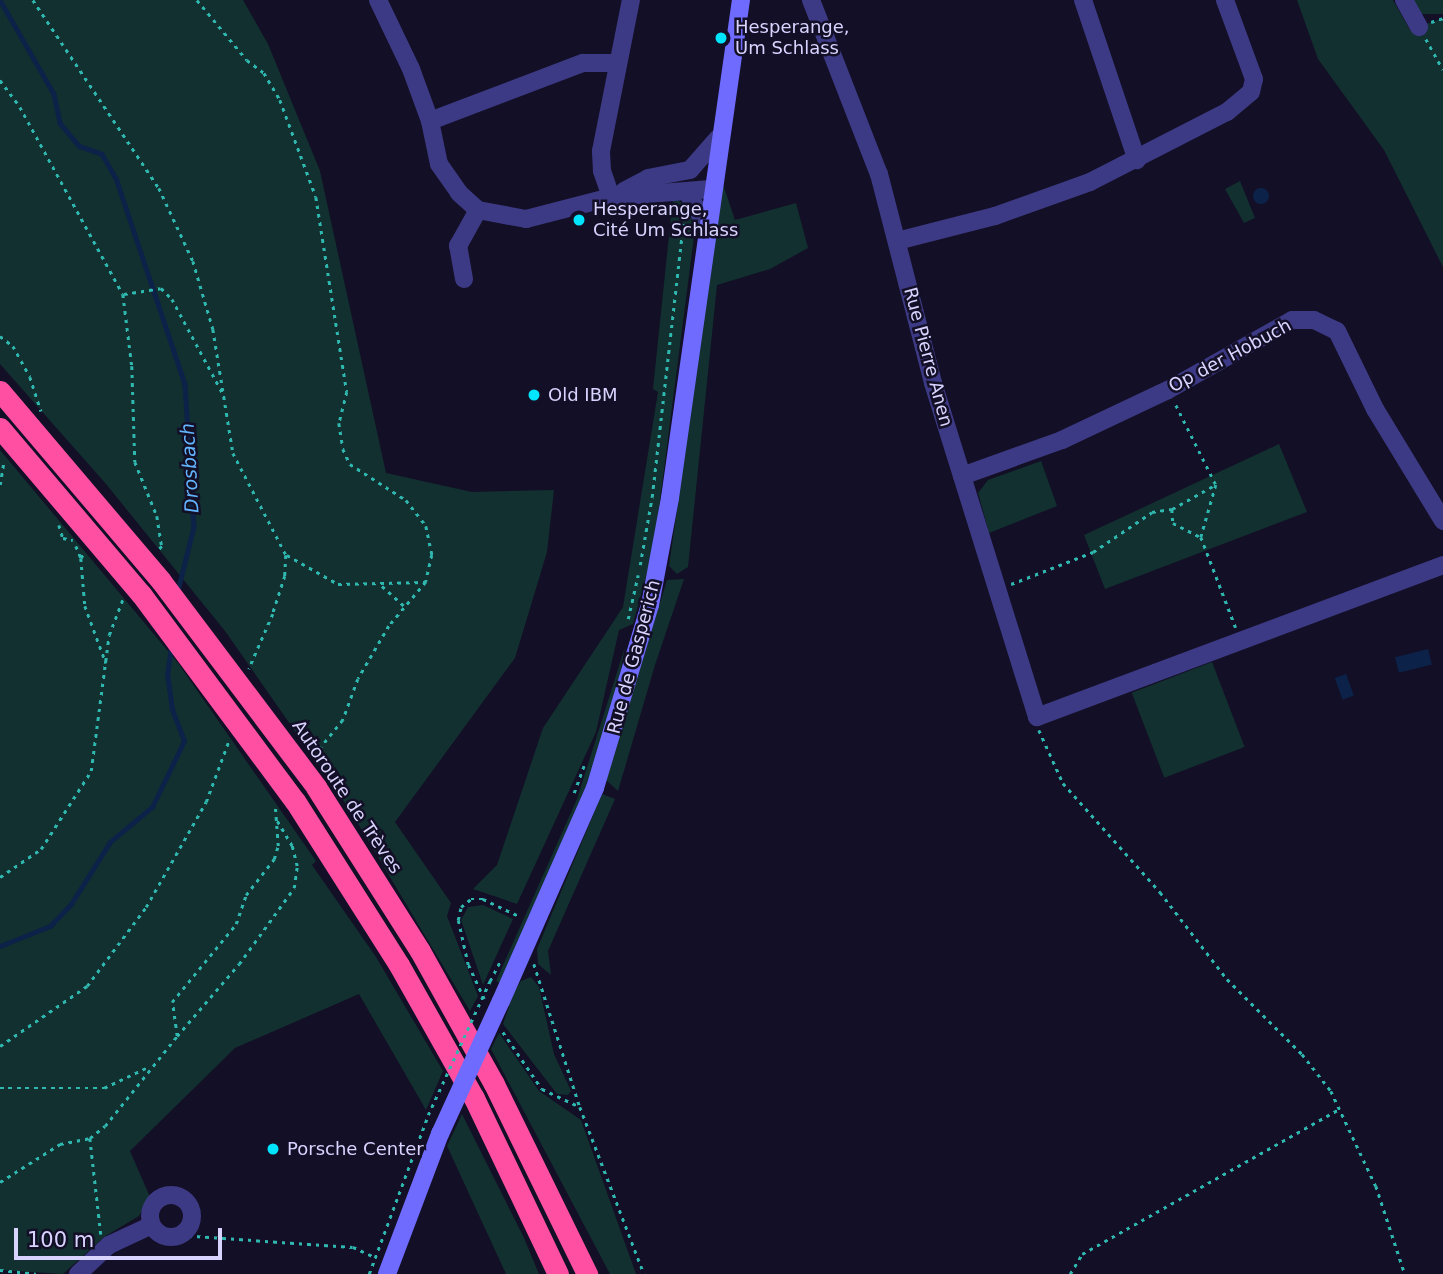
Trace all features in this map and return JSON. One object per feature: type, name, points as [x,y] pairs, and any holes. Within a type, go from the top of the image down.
[{"type":"highway","name":"Autoroute de Trèves","points":[[0,391],[161,581],[316,787],[420,951],[488,1072],[587,1274]]},
{"type":"highway","points":[[0,428],[141,594],[399,965],[467,1086],[558,1274]]},
{"type":"main road","name":"Rue de Gasperich","points":[[387,1274],[440,1134],[526,949],[595,788],[647,617],[670,498],[711,189],[741,0]]},
{"type":"street","points":[[378,0],[430,121],[447,178],[478,210],[526,219],[611,197],[711,189]]},
{"type":"street","points":[[611,197],[602,171],[601,151],[631,0]]},
{"type":"street","name":"Rue Pierre Anen","points":[[811,0],[867,136],[962,476],[1038,724]]},
{"type":"street","points":[[1083,0],[1137,160]]},
{"type":"street","points":[[897,241],[995,216],[1137,160],[1195,132],[1251,92],[1249,64],[1225,0]]},
{"type":"street","points":[[1404,0],[1419,27]]},
{"type":"street","points":[[430,121],[583,62],[618,63]]},
{"type":"street","points":[[611,197],[648,178],[690,170],[719,138]]},
{"type":"street","points":[[690,170],[711,189]]},
{"type":"street","points":[[687,192],[706,225]]},
{"type":"street","points":[[464,279],[458,246],[478,210]]},
{"type":"street","name":"Op der Hobuch","points":[[962,476],[1062,440],[1168,390],[1292,320],[1314,320],[1336,331],[1375,409],[1443,521]]},
{"type":"street","points":[[1038,724],[1443,565]]},
{"type":"street","points":[[179,1197],[191,1213],[189,1227],[180,1235],[161,1235],[152,1225],[150,1211],[158,1199],[179,1197]]},
{"type":"street","points":[[78,1274],[109,1245],[152,1225]]},
{"type":"path","points":[[33,0],[159,188],[180,226],[213,328],[233,453],[286,555],[285,576],[273,614],[247,673]]},
{"type":"path","points":[[197,0],[247,60],[264,73],[280,100],[316,197],[331,270],[347,392],[339,423],[343,449],[350,464],[406,500],[426,526],[432,555],[426,582],[405,607],[358,679],[343,720],[305,765]]},
{"type":"path","points":[[1419,27],[1443,70]]},
{"type":"path","points":[[627,624],[652,497],[684,215]]},
{"type":"path","points":[[123,294],[161,288],[172,299],[223,394]]},
{"type":"path","points":[[1173,399],[1216,485],[1201,537],[1237,631]]},
{"type":"path","points":[[1002,587],[1093,552],[1132,522],[1172,509],[1216,485]]},
{"type":"path","points":[[1172,509],[1173,523],[1201,537]]},
{"type":"path","points":[[286,555],[338,584],[426,582]]},
{"type":"path","points":[[81,558],[85,606],[106,664]]},
{"type":"path","points":[[381,585],[405,607]]},
{"type":"path","points":[[1038,724],[1063,783],[1160,892],[1227,979],[1317,1072],[1341,1108],[1376,1186],[1405,1274]]},
{"type":"path","points":[[0,1045],[87,986],[146,907],[206,802],[232,731]]},
{"type":"path","points":[[570,803],[588,756]]},
{"type":"path","points":[[177,1036],[172,1002],[236,924],[246,895],[274,859],[276,819],[285,801]]},
{"type":"path","points":[[0,1182],[60,1144],[90,1138],[131,1097],[149,1067],[239,964],[294,888],[297,866],[292,846],[276,819]]},
{"type":"path","points":[[516,928],[526,906]]},
{"type":"path","points":[[369,1274],[428,1115],[506,949]]},
{"type":"path","points":[[526,949],[541,976],[576,1094],[644,1274]]},
{"type":"path","points":[[0,1088],[104,1088],[149,1067]]},
{"type":"path","points":[[1070,1274],[1082,1254],[1341,1108]]},
{"type":"path","points":[[90,1138],[95,1212],[99,1231],[109,1245]]},
{"type":"path","points":[[180,1235],[353,1247],[374,1257]]},
{"type":"path","points":[[0,1270],[36,1274]]},
{"type":"green space","points":[[0,0],[243,0],[268,44],[320,171],[386,473],[472,492],[554,490],[547,552],[515,658],[395,822],[451,903],[447,916],[478,996],[470,1011],[348,807],[225,631],[106,484],[0,364]]},
{"type":"green space","points":[[1297,0],[1393,0],[1410,30],[1443,18],[1443,267],[1384,150],[1318,59]]},
{"type":"green space","points":[[1413,0],[1443,0],[1443,14],[1420,14]]},
{"type":"green space","points":[[1240,181],[1255,218],[1244,223],[1225,189]]},
{"type":"green space","points":[[723,184],[735,220],[796,203],[808,248],[770,269],[717,285],[688,567],[677,574],[669,566]]},
{"type":"green space","points":[[673,197],[695,211],[695,229],[654,547],[633,624],[619,630],[596,732],[517,904],[473,889],[497,865],[543,728],[623,607],[658,392],[653,389]]},
{"type":"green space","points":[[1279,444],[1307,512],[1105,589],[1084,535]]},
{"type":"green space","points":[[0,450],[178,663],[316,861],[312,865],[376,957],[443,1071],[426,1110],[359,994],[235,1048],[130,1151],[150,1197],[139,1216],[104,1237],[63,1274],[0,1270]]},
{"type":"green space","points":[[1041,461],[1057,506],[989,533],[978,493],[988,480]]},
{"type":"green space","points":[[684,579],[655,665],[618,791],[606,780],[667,580]]},
{"type":"green space","points":[[625,647],[614,705],[586,786],[500,983],[496,981],[577,799]]},
{"type":"green space","points":[[1212,662],[1245,747],[1164,778],[1132,693]]},
{"type":"green space","points":[[602,794],[615,799],[548,951],[551,975],[538,964],[537,949]]},
{"type":"green space","points":[[483,905],[513,919],[483,985],[461,920],[468,907]]},
{"type":"green space","points":[[531,977],[539,987],[554,1054],[571,1091],[568,1095],[557,1094],[503,1024],[514,992],[521,981]]},
{"type":"green space","points":[[499,1033],[539,1091],[581,1120],[636,1274],[610,1274],[491,1049]]},
{"type":"green space","points":[[462,1114],[539,1274],[506,1274],[447,1146]]},
{"type":"water","points":[[1261,188],[1267,190],[1267,202],[1261,204],[1255,202],[1253,196],[1255,190]]},
{"type":"water","points":[[1428,649],[1432,665],[1399,673],[1395,657]]},
{"type":"water","points":[[1346,674],[1354,696],[1343,700],[1335,678]]},
{"type":"waterway","name":"Drosbach","points":[[0,0],[54,94],[60,123],[79,146],[102,154],[116,178],[185,384],[194,527],[178,591]]},
{"type":"waterway","name":"Drosbach","points":[[0,946],[50,926],[71,904],[110,842],[152,807],[184,741],[172,709],[167,675],[171,645]]},
{"type":"place","name":"Hesperange, Um Schlass","points":[[721,38]]},
{"type":"place","name":"Hesperange, Cité Um Schlass","points":[[579,220]]},
{"type":"place","name":"Old IBM","points":[[534,395]]},
{"type":"place","name":"Porsche Center","points":[[273,1149]]}]
